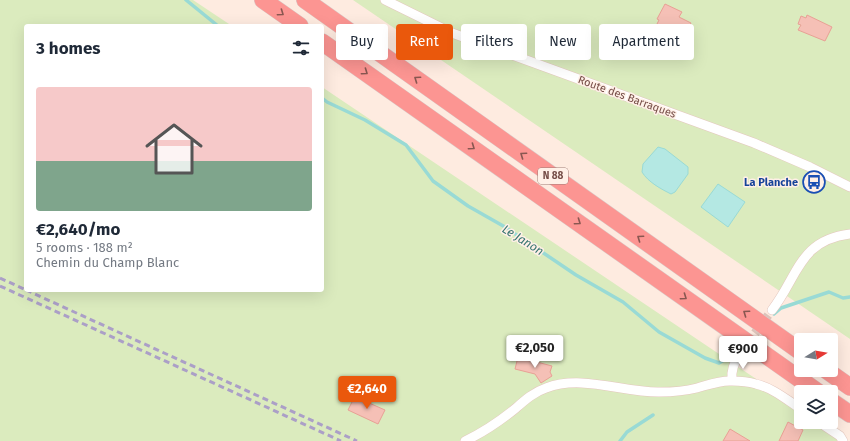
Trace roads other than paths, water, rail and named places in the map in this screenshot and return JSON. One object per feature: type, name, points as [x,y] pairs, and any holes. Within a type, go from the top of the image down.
[{"type":"highway","points":[[263,0],[297,24]]},
{"type":"highway","name":"N 88","points":[[305,0],[794,347]]},
{"type":"highway","name":"N 88","points":[[324,43],[808,385]]},
{"type":"highway","points":[[836,377],[850,387]]},
{"type":"highway","points":[[838,406],[850,414]]},
{"type":"street","name":"Route des Barraques","points":[[385,0],[452,33],[754,144],[810,167],[850,187]]},
{"type":"street","points":[[772,310],[781,298],[802,260],[812,249],[840,235],[850,234]]},
{"type":"street","points":[[732,380],[734,364],[739,356]]},
{"type":"street","points":[[465,441],[490,428],[532,395],[546,388],[562,384],[594,384],[640,391],[659,392],[679,391],[696,388],[715,382],[732,380],[757,384],[773,390],[794,404]]},
{"type":"street","points":[[830,429],[840,436],[843,441]]},
{"type":"water","points":[[658,147],[665,149],[688,167],[688,174],[675,192],[671,194],[651,182],[642,172],[643,164]]},
{"type":"water","points":[[718,184],[745,202],[728,227],[701,207]]},
{"type":"waterway","name":"Le Janon","points":[[186,0],[216,24]]},
{"type":"waterway","name":"Le Janon","points":[[324,100],[365,120],[406,145],[433,181],[468,206],[505,227],[576,275],[623,302],[659,332],[705,358],[719,363],[734,354]]},
{"type":"waterway","name":"Le Janon","points":[[774,314],[781,308],[829,292],[843,298],[850,297]]},
{"type":"waterway","points":[[620,441],[627,432],[653,415]]},
{"type":"tunnel","points":[[739,355],[772,310]]},
{"type":"railway","points":[[0,278],[24,289]]},
{"type":"railway","points":[[0,286],[341,441]]},
{"type":"railway","points":[[30,292],[357,441]]},
{"type":"place","name":"La Planche","points":[[814,182]]}]
